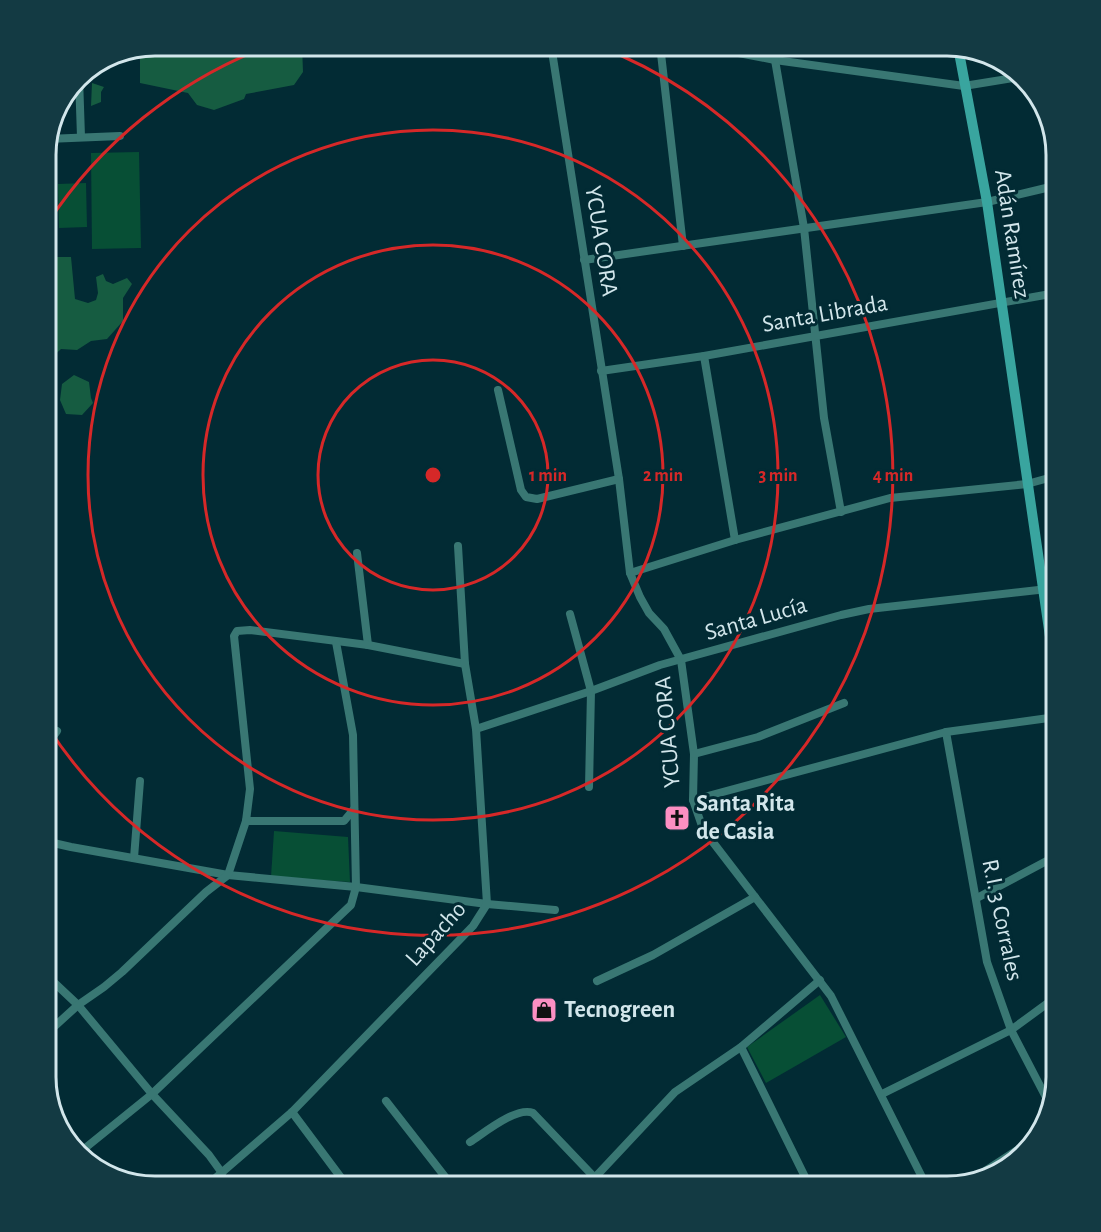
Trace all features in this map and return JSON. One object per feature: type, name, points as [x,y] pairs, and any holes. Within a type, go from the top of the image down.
[{"type":"street","name":"YCUA CORA","points":[[553,56],[619,479],[630,573],[644,605],[664,629],[681,660],[694,754],[693,800],[702,826],[820,980],[842,1014],[922,1176]]},
{"type":"street","points":[[661,56],[683,246]]},
{"type":"street","points":[[754,56],[964,86],[1010,79]]},
{"type":"street","name":"Adán Ramírez","points":[[960,57],[987,202],[1046,616]]},
{"type":"street","points":[[775,60],[804,228],[824,418],[841,512]]},
{"type":"street","points":[[79,90],[81,137]]},
{"type":"street","points":[[58,138],[120,136]]},
{"type":"street","points":[[584,260],[987,202],[1046,188]]},
{"type":"street","name":"Santa Librada","points":[[601,371],[704,356],[1046,295]]},
{"type":"street","points":[[704,356],[735,540]]},
{"type":"street","points":[[498,390],[520,490],[526,497],[537,499],[619,479]]},
{"type":"street","points":[[630,573],[735,540],[890,498],[1027,484],[1046,479]]},
{"type":"street","name":"Lapacho","points":[[218,1176],[292,1112],[473,926],[487,904],[476,729],[465,664],[458,546]]},
{"type":"street","points":[[357,553],[368,645]]},
{"type":"street","name":"Santa Lucía","points":[[476,729],[591,691],[660,665],[869,609],[1046,590]]},
{"type":"street","points":[[570,614],[591,691],[589,787]]},
{"type":"street","points":[[56,1025],[78,1005],[122,972],[206,892],[228,875],[246,821],[250,789],[234,636],[237,631],[250,630],[368,645],[465,664]]},
{"type":"street","points":[[85,1148],[152,1094],[351,904],[356,887],[353,735],[336,642]]},
{"type":"street","points":[[694,754],[758,737],[844,703]]},
{"type":"street","points":[[693,800],[946,732],[1046,718]]},
{"type":"street","name":"R.I. 3 Corrales","points":[[946,732],[987,962],[1011,1030],[1044,1094]]},
{"type":"street","points":[[134,858],[140,781]]},
{"type":"street","points":[[246,821],[344,821],[354,809]]},
{"type":"street","points":[[56,845],[228,875],[555,910]]},
{"type":"street","points":[[977,898],[1046,861]]},
{"type":"street","points":[[597,981],[654,955],[755,897]]},
{"type":"street","points":[[597,1176],[675,1092],[741,1047],[820,980]]},
{"type":"street","points":[[56,984],[78,1005],[152,1094],[209,1155],[222,1173]]},
{"type":"street","points":[[882,1094],[1011,1030],[1046,1004]]},
{"type":"street","points":[[741,1047],[805,1176]]},
{"type":"street","points":[[386,1101],[444,1176]]},
{"type":"street","points":[[470,1142],[515,1114],[528,1111],[533,1113],[593,1176]]},
{"type":"street","points":[[292,1112],[340,1176]]},
{"type":"green space","points":[[142,56],[302,56],[303,72],[294,85],[246,94],[244,99],[214,110],[197,105],[188,93],[140,83],[140,57]]},
{"type":"green space","points":[[92,83],[104,87],[101,92],[101,102],[91,106]]},
{"type":"green space","points":[[139,152],[141,248],[92,249],[91,153]]},
{"type":"green space","points":[[86,183],[87,227],[59,228],[58,184]]},
{"type":"green space","points":[[56,257],[71,257],[75,299],[88,303],[96,300],[98,293],[96,277],[103,274],[106,281],[113,284],[127,278],[132,284],[123,298],[123,321],[107,339],[91,341],[77,350],[61,349],[56,354]]},
{"type":"green space","points":[[74,375],[89,382],[93,403],[82,415],[66,414],[60,400],[62,384]]},
{"type":"green space","points":[[274,831],[348,837],[350,882],[271,877]]},
{"type":"green space","points":[[820,995],[846,1037],[766,1083],[747,1047]]},
{"type":"place","name":"Santa Rita de Casia","points":[[677,818]]},
{"type":"place","name":"Tecnogreen","points":[[544,1010]]}]
